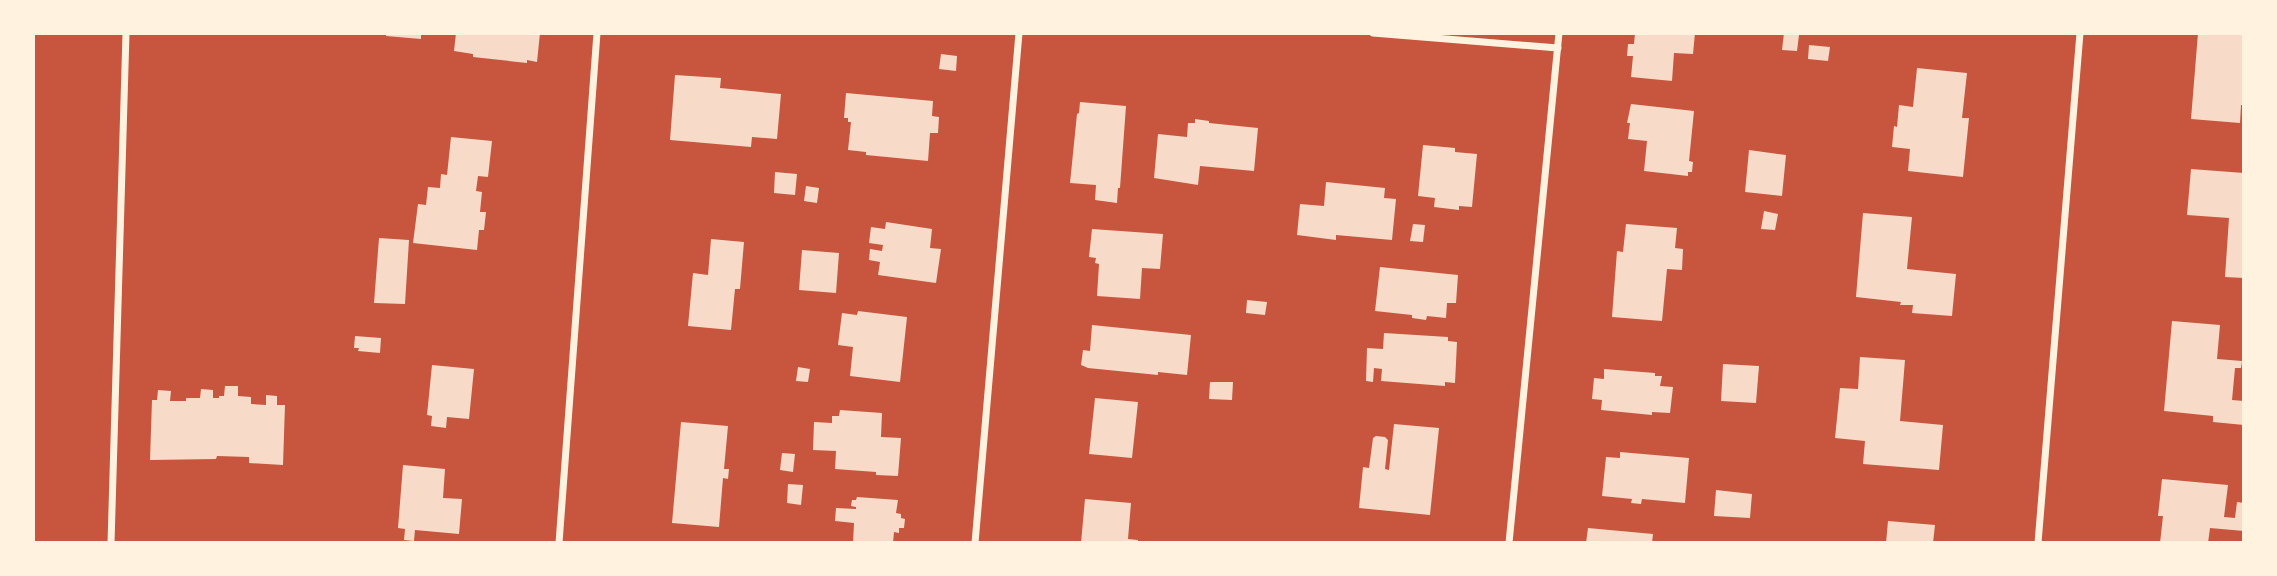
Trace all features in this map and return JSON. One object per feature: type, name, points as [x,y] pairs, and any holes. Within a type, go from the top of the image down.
[{"type":"street","points":[[111,543],[126,33]]},
{"type":"street","points":[[559,543],[597,33]]},
{"type":"street","points":[[975,543],[1019,33]]},
{"type":"street","points":[[1373,33],[1558,48]]},
{"type":"street","points":[[1509,543],[1559,33]]},
{"type":"street","points":[[2038,543],[2080,33]]},
{"type":"building","points":[[386,33],[421,33],[421,39],[386,36]]},
{"type":"building","points":[[456,33],[540,33],[537,62],[473,57],[473,54],[454,51]]},
{"type":"building","points":[[1635,33],[1695,33],[1693,54],[1674,53],[1672,81],[1631,77],[1633,56],[1627,56],[1628,44],[1634,44]]},
{"type":"building","points":[[1784,33],[1799,35],[1797,51],[1782,50]]},
{"type":"building","points":[[2198,33],[2244,33],[2244,105],[2241,105],[2240,123],[2191,119]]},
{"type":"building","points":[[1809,45],[1830,47],[1828,61],[1808,59]]},
{"type":"building","points":[[941,54],[957,56],[956,71],[939,69]]},
{"type":"building","points":[[1917,68],[1967,73],[1962,118],[1969,118],[1963,177],[1908,171],[1910,149],[1892,147],[1899,105],[1913,107]]},
{"type":"building","points":[[675,75],[721,78],[720,88],[781,94],[777,139],[752,137],[751,147],[670,140]]},
{"type":"building","points":[[846,93],[933,101],[932,116],[939,117],[938,133],[930,133],[928,161],[866,155],[866,152],[848,150],[851,122],[844,118]]},
{"type":"building","points":[[1080,102],[1126,106],[1117,203],[1095,200],[1096,185],[1070,183]]},
{"type":"building","points":[[1631,104],[1694,111],[1689,161],[1693,162],[1692,172],[1688,172],[1688,176],[1644,171],[1647,141],[1628,139],[1630,123],[1627,123]]},
{"type":"building","points":[[1195,119],[1258,128],[1254,171],[1200,166],[1198,185],[1154,178],[1158,134],[1187,137],[1188,123],[1195,123]]},
{"type":"building","points":[[451,137],[492,141],[488,177],[478,176],[476,191],[482,192],[480,212],[486,212],[484,230],[479,230],[477,250],[413,243],[418,204],[426,205],[428,187],[440,188],[441,174],[447,175]]},
{"type":"building","points":[[1423,145],[1455,148],[1455,152],[1477,154],[1472,207],[1459,206],[1459,210],[1434,207],[1435,198],[1418,196]]},
{"type":"building","points":[[1749,150],[1786,155],[1782,196],[1745,192]]},
{"type":"building","points":[[2191,169],[2244,173],[2244,278],[2225,277],[2229,218],[2187,215]]},
{"type":"building","points":[[775,172],[797,174],[795,195],[774,193]]},
{"type":"building","points":[[1326,182],[1385,188],[1384,198],[1396,199],[1392,240],[1336,235],[1336,240],[1297,235],[1300,204],[1324,206]]},
{"type":"building","points":[[806,186],[819,188],[817,203],[804,201]]},
{"type":"building","points":[[1764,211],[1778,214],[1775,230],[1761,229]]},
{"type":"building","points":[[1863,213],[1912,217],[1907,269],[1956,274],[1952,316],[1912,313],[1913,305],[1856,297]]},
{"type":"building","points":[[886,222],[932,229],[930,248],[941,249],[936,283],[878,275],[880,262],[869,260],[870,249],[882,251],[883,245],[869,243],[871,227],[885,229]]},
{"type":"building","points":[[1413,224],[1425,225],[1423,242],[1410,241]]},
{"type":"building","points":[[1626,224],[1677,228],[1675,248],[1683,249],[1682,270],[1667,269],[1662,321],[1612,317],[1617,251],[1623,252]]},
{"type":"building","points":[[1092,229],[1163,234],[1160,269],[1142,268],[1140,299],[1097,296],[1099,264],[1095,263],[1096,258],[1089,257]]},
{"type":"building","points":[[379,238],[409,240],[405,304],[374,303]]},
{"type":"building","points":[[711,239],[744,242],[740,289],[735,289],[731,330],[688,326],[693,273],[708,275]]},
{"type":"building","points":[[802,250],[839,253],[836,293],[799,290]]},
{"type":"building","points":[[1380,267],[1458,275],[1456,303],[1447,303],[1446,318],[1427,316],[1426,320],[1412,318],[1412,315],[1375,311]]},
{"type":"building","points":[[1247,300],[1267,302],[1265,315],[1246,313]]},
{"type":"building","points":[[858,311],[907,317],[900,382],[850,376],[853,347],[838,345],[842,313],[857,315]]},
{"type":"building","points":[[2172,321],[2220,325],[2217,359],[2242,361],[2241,368],[2235,368],[2232,400],[2244,401],[2244,425],[2213,422],[2213,416],[2164,411]]},
{"type":"building","points":[[1092,325],[1191,335],[1187,375],[1158,372],[1158,375],[1081,365],[1083,350],[1090,351]]},
{"type":"building","points":[[1384,333],[1448,337],[1448,341],[1457,342],[1455,383],[1445,382],[1445,386],[1381,381],[1382,369],[1374,368],[1373,382],[1366,381],[1367,348],[1383,349]]},
{"type":"building","points":[[355,336],[381,338],[380,353],[358,351],[359,348],[354,348]]},
{"type":"building","points":[[1860,357],[1905,360],[1900,421],[1943,425],[1939,470],[1863,464],[1865,441],[1835,438],[1840,388],[1858,389]]},
{"type":"building","points":[[1723,364],[1759,366],[1756,403],[1721,401]]},
{"type":"building","points":[[432,365],[474,369],[469,419],[447,417],[446,428],[431,426],[432,416],[427,415]]},
{"type":"building","points":[[798,367],[810,369],[808,382],[796,381]]},
{"type":"building","points":[[1604,369],[1655,373],[1655,376],[1662,376],[1660,386],[1673,387],[1670,413],[1652,412],[1652,415],[1601,410],[1602,400],[1592,399],[1594,378],[1604,379]]},
{"type":"building","points":[[1210,382],[1233,382],[1232,400],[1209,399]]},
{"type":"building","points":[[225,386],[238,386],[238,396],[251,397],[251,404],[266,405],[266,395],[277,396],[277,405],[285,405],[283,465],[249,463],[249,457],[150,460],[152,400],[157,400],[158,390],[171,391],[170,401],[186,401],[186,398],[200,398],[201,389],[213,390],[213,398],[219,398],[224,396]]},
{"type":"building","points":[[1095,398],[1138,402],[1132,458],[1089,454]]},
{"type":"building","points":[[840,410],[882,413],[881,437],[901,438],[898,476],[835,469],[836,451],[813,450],[814,422],[832,423],[832,416],[839,416]]},
{"type":"building","points":[[681,422],[728,426],[724,469],[729,469],[728,479],[723,478],[719,527],[672,523]]},
{"type":"building","points":[[1394,424],[1439,428],[1430,515],[1359,508],[1363,467],[1369,468],[1373,438],[1385,437],[1388,440],[1385,469],[1389,470]]},
{"type":"building","points":[[1620,452],[1689,458],[1685,503],[1642,499],[1641,504],[1631,503],[1632,499],[1602,496],[1606,457],[1620,458]]},
{"type":"building","points":[[782,453],[795,454],[793,472],[780,470]]},
{"type":"building","points":[[403,465],[445,469],[443,498],[462,499],[459,534],[415,530],[414,541],[404,540],[405,529],[398,528]]},
{"type":"building","points":[[2162,479],[2228,485],[2224,517],[2235,518],[2237,502],[2244,503],[2244,531],[2210,528],[2208,543],[2160,543],[2163,516],[2158,516]]},
{"type":"building","points":[[788,484],[803,485],[801,505],[787,503]]},
{"type":"building","points":[[1716,490],[1752,494],[1750,518],[1714,516]]},
{"type":"building","points":[[857,497],[898,500],[896,513],[905,519],[904,528],[899,528],[899,533],[894,532],[893,543],[853,543],[854,523],[835,521],[836,508],[856,509],[851,506],[852,500]]},
{"type":"building","points":[[1085,499],[1131,503],[1128,539],[1138,540],[1138,543],[1081,543]]},
{"type":"building","points":[[1888,521],[1935,525],[1933,543],[1886,543]]},
{"type":"building","points":[[1588,528],[1653,534],[1652,543],[1586,543]]}]
